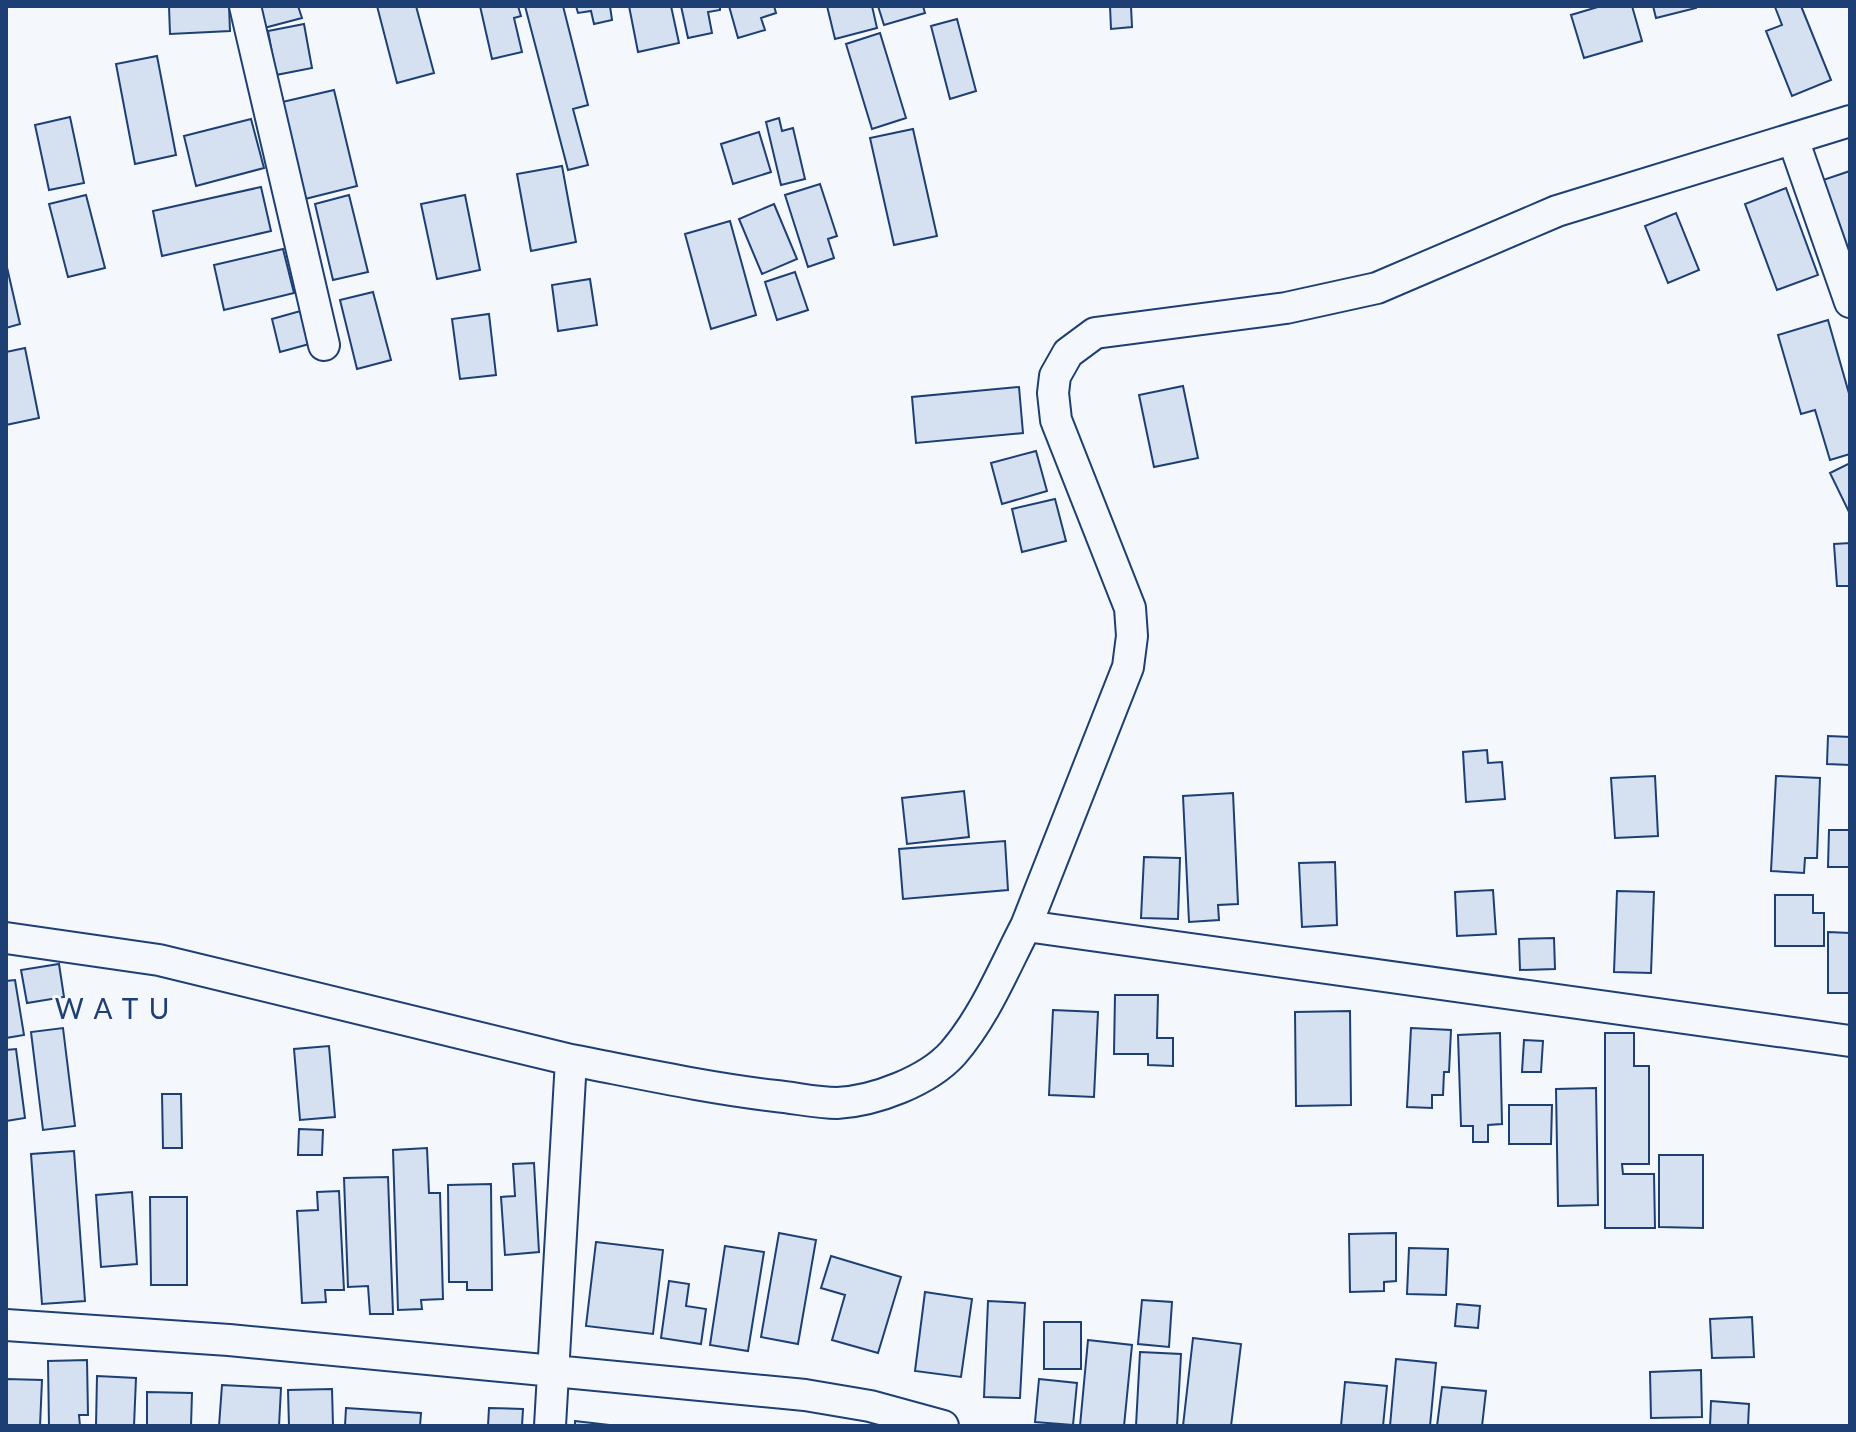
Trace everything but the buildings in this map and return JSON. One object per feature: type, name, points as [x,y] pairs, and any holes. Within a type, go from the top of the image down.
[{"type":"street","points":[[245,6],[324,345]]},
{"type":"street","points":[[6,938],[159,960],[571,1060],[746,1092],[838,1103],[884,1093],[924,1077],[952,1054],[972,1027],[1026,926],[1128,667],[1132,636],[1130,608],[1056,420],[1055,376],[1068,353],[1095,333],[1286,308],[1377,288],[1557,211],[1850,121]]},
{"type":"street","points":[[1793,139],[1850,302]]},
{"type":"street","points":[[1026,926],[1850,1041]]},
{"type":"street","points":[[550,1426],[571,1060]]},
{"type":"street","points":[[6,1325],[229,1340],[805,1395],[870,1406],[943,1426]]},
{"type":"district","name":"W A T U","points":[[113,1009]]}]
